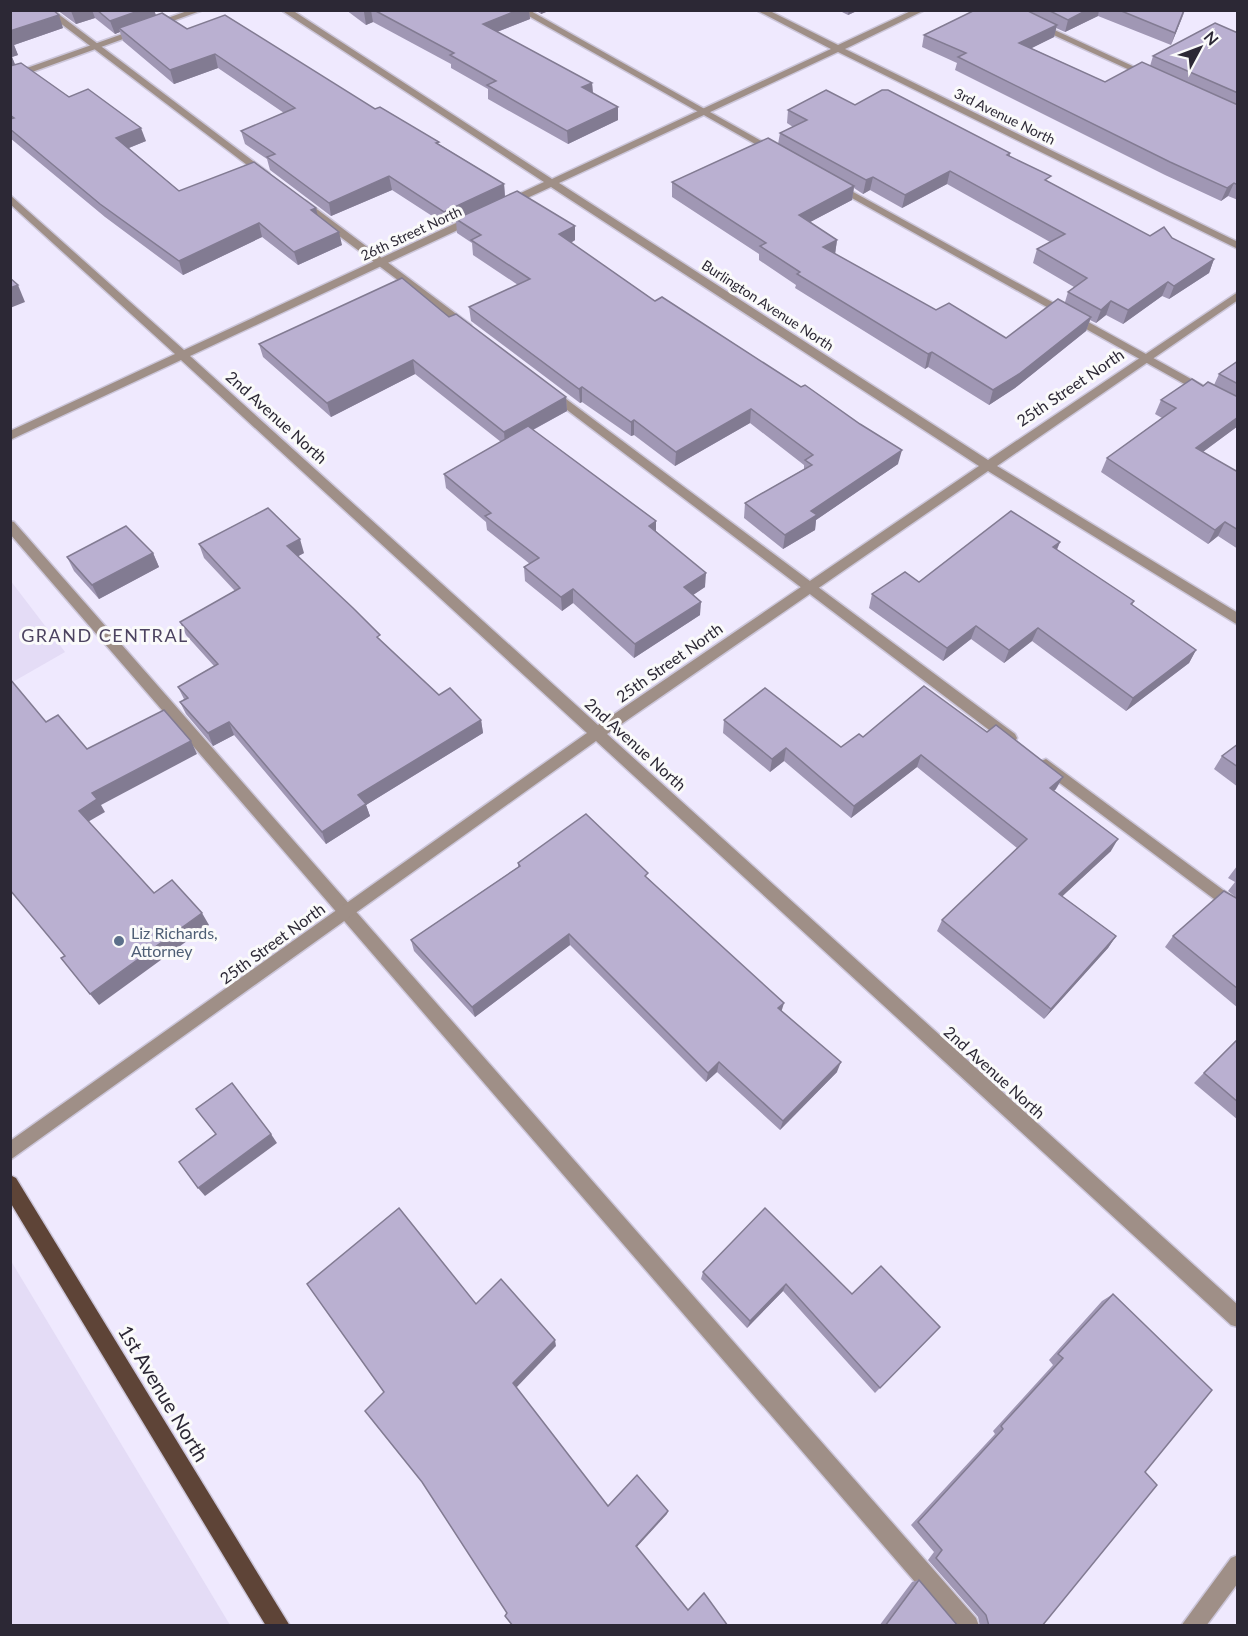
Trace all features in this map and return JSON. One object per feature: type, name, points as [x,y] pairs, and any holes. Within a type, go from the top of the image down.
[{"type":"main road","name":"1st Avenue North","points":[[10,1184],[279,1626]]},
{"type":"street","points":[[47,10],[276,183]]},
{"type":"street","points":[[10,77],[199,10]]},
{"type":"street","name":"Burlington Avenue North","points":[[285,10],[987,465],[1238,620]]},
{"type":"street","points":[[522,10],[786,158]]},
{"type":"street","name":"3rd Avenue North","points":[[760,10],[1238,246]]},
{"type":"street","points":[[499,207],[921,10]]},
{"type":"street","points":[[1003,10],[1163,82]]},
{"type":"street","points":[[827,181],[1238,410]]},
{"type":"street","name":"2nd Avenue North","points":[[10,198],[1238,1317]]},
{"type":"street","points":[[295,198],[476,334]]},
{"type":"street","name":"26th Street North","points":[[10,436],[488,212]]},
{"type":"street","name":"25th Street North","points":[[10,1152],[597,734],[1238,295]]},
{"type":"street","points":[[543,385],[1019,745]]},
{"type":"street","points":[[10,525],[968,1626]]},
{"type":"street","points":[[1038,759],[1238,910]]},
{"type":"street","points":[[1192,1626],[1238,1565]]},
{"type":"shaded area","points":[[10,580],[65,652],[11,683],[10,683]]},
{"type":"shaded area","points":[[11,1261],[230,1625],[11,1625]]},
{"type":"building","points":[[10,10],[53,10],[59,15],[10,31]]},
{"type":"building","points":[[97,10],[141,10],[110,21]]},
{"type":"building","points":[[374,10],[518,10],[483,24],[592,83],[582,87],[618,107],[567,131],[487,85],[496,81],[450,55],[454,53]]},
{"type":"building","points":[[975,10],[1026,10],[1057,25],[1019,43],[1105,82],[1142,62],[1238,105],[1238,185],[1234,183],[1227,188],[1170,162],[958,57],[966,53],[924,35]]},
{"type":"building","points":[[1048,10],[1087,10],[1068,20]]},
{"type":"building","points":[[1119,10],[1184,10],[1175,33]]},
{"type":"building","points":[[162,13],[187,29],[225,15],[375,109],[380,107],[504,184],[444,212],[389,176],[329,203],[267,157],[275,154],[241,131],[295,108],[215,54],[170,70],[119,28]]},
{"type":"building","points":[[1215,23],[1238,33],[1238,93],[1153,56]]},
{"type":"building","points":[[21,63],[69,97],[88,89],[141,128],[116,138],[179,191],[254,162],[316,208],[311,210],[339,232],[294,252],[259,223],[179,261],[100,204],[10,129],[10,119],[14,118],[10,115],[10,66]]},
{"type":"building","points":[[826,90],[855,105],[882,90],[888,90],[1010,153],[1007,155],[1051,176],[1045,180],[1150,236],[1164,227],[1172,238],[1214,259],[1174,286],[1168,282],[1128,310],[1111,301],[1101,310],[1068,292],[1087,278],[1037,249],[1065,234],[950,171],[905,195],[873,177],[866,180],[780,133],[807,120],[788,110]]},
{"type":"building","points":[[768,138],[854,186],[799,215],[837,240],[823,247],[936,310],[949,303],[1006,338],[1058,299],[1091,317],[1019,374],[993,390],[932,352],[928,354],[797,274],[800,272],[760,246],[766,243],[672,182]]},
{"type":"building","points":[[517,191],[575,226],[559,234],[655,301],[662,297],[801,387],[805,385],[902,450],[811,511],[817,515],[785,535],[745,503],[812,465],[805,460],[813,455],[751,409],[676,452],[634,420],[631,422],[582,387],[579,389],[469,307],[530,279],[471,240],[481,235],[456,219]]},
{"type":"building","points":[[10,278],[18,285],[10,288]]},
{"type":"building","points":[[402,278],[449,317],[456,314],[566,397],[504,432],[413,360],[327,403],[259,344]]},
{"type":"building","points":[[1238,361],[1238,384],[1219,374]]},
{"type":"building","points":[[1192,379],[1203,386],[1208,382],[1238,397],[1238,417],[1196,448],[1238,472],[1238,530],[1225,522],[1215,530],[1107,458],[1176,408],[1161,400]]},
{"type":"building","points":[[528,426],[656,521],[649,526],[706,573],[684,587],[701,602],[635,644],[573,589],[561,597],[524,567],[539,558],[485,516],[491,513],[444,474]]},
{"type":"building","points":[[268,508],[300,539],[287,546],[380,635],[377,637],[439,695],[450,688],[481,720],[358,795],[366,804],[322,832],[229,722],[208,733],[180,702],[188,698],[178,687],[218,664],[180,622],[240,588],[199,544]]},
{"type":"building","points":[[1011,511],[1060,542],[1053,547],[1134,601],[1131,604],[1196,650],[1133,698],[1038,628],[1009,650],[976,626],[947,648],[872,594],[905,572],[919,582]]},
{"type":"building","points":[[126,526],[153,553],[92,585],[67,557]]},
{"type":"building","points":[[10,679],[46,722],[58,715],[87,749],[164,710],[191,741],[92,793],[97,799],[79,811],[154,893],[172,880],[202,913],[90,994],[61,958],[65,956],[10,890]]},
{"type":"building","points":[[924,686],[987,732],[996,725],[1063,777],[1050,788],[1118,839],[1059,894],[1116,936],[1051,1009],[942,920],[1027,839],[921,755],[854,806],[786,748],[772,759],[724,720],[765,688],[841,747],[859,734],[863,737]]},
{"type":"building","points":[[1238,744],[1238,767],[1222,756]]},
{"type":"building","points":[[586,814],[648,873],[645,876],[784,1003],[778,1008],[841,1062],[783,1121],[719,1062],[708,1073],[569,934],[472,1007],[411,940],[520,866],[518,863]]},
{"type":"building","points":[[1224,891],[1238,899],[1238,989],[1173,936]]},
{"type":"building","points":[[1238,1039],[1238,1102],[1204,1073]]},
{"type":"building","points":[[232,1083],[271,1134],[198,1188],[179,1162],[216,1134],[196,1109]]},
{"type":"building","points":[[399,1208],[476,1304],[501,1279],[555,1340],[513,1383],[608,1506],[637,1475],[668,1511],[636,1546],[688,1610],[704,1593],[728,1626],[513,1626],[505,1616],[507,1613],[422,1482],[365,1411],[384,1392],[307,1284]]},
{"type":"building","points":[[765,1208],[852,1294],[881,1266],[940,1327],[880,1388],[786,1284],[750,1321],[703,1272]]},
{"type":"building","points":[[1113,1294],[1212,1390],[1145,1472],[1157,1485],[1042,1626],[989,1626],[986,1615],[936,1558],[942,1550],[918,1522],[1003,1429],[1001,1426],[1063,1358],[1058,1354]]},
{"type":"building","points":[[919,1580],[958,1626],[885,1626]]},
{"type":"place","name":"Liz Richards, Attorney","points":[[119,941]]},
{"type":"district","name":"GRAND CENTRAL","points":[[105,635]]}]
